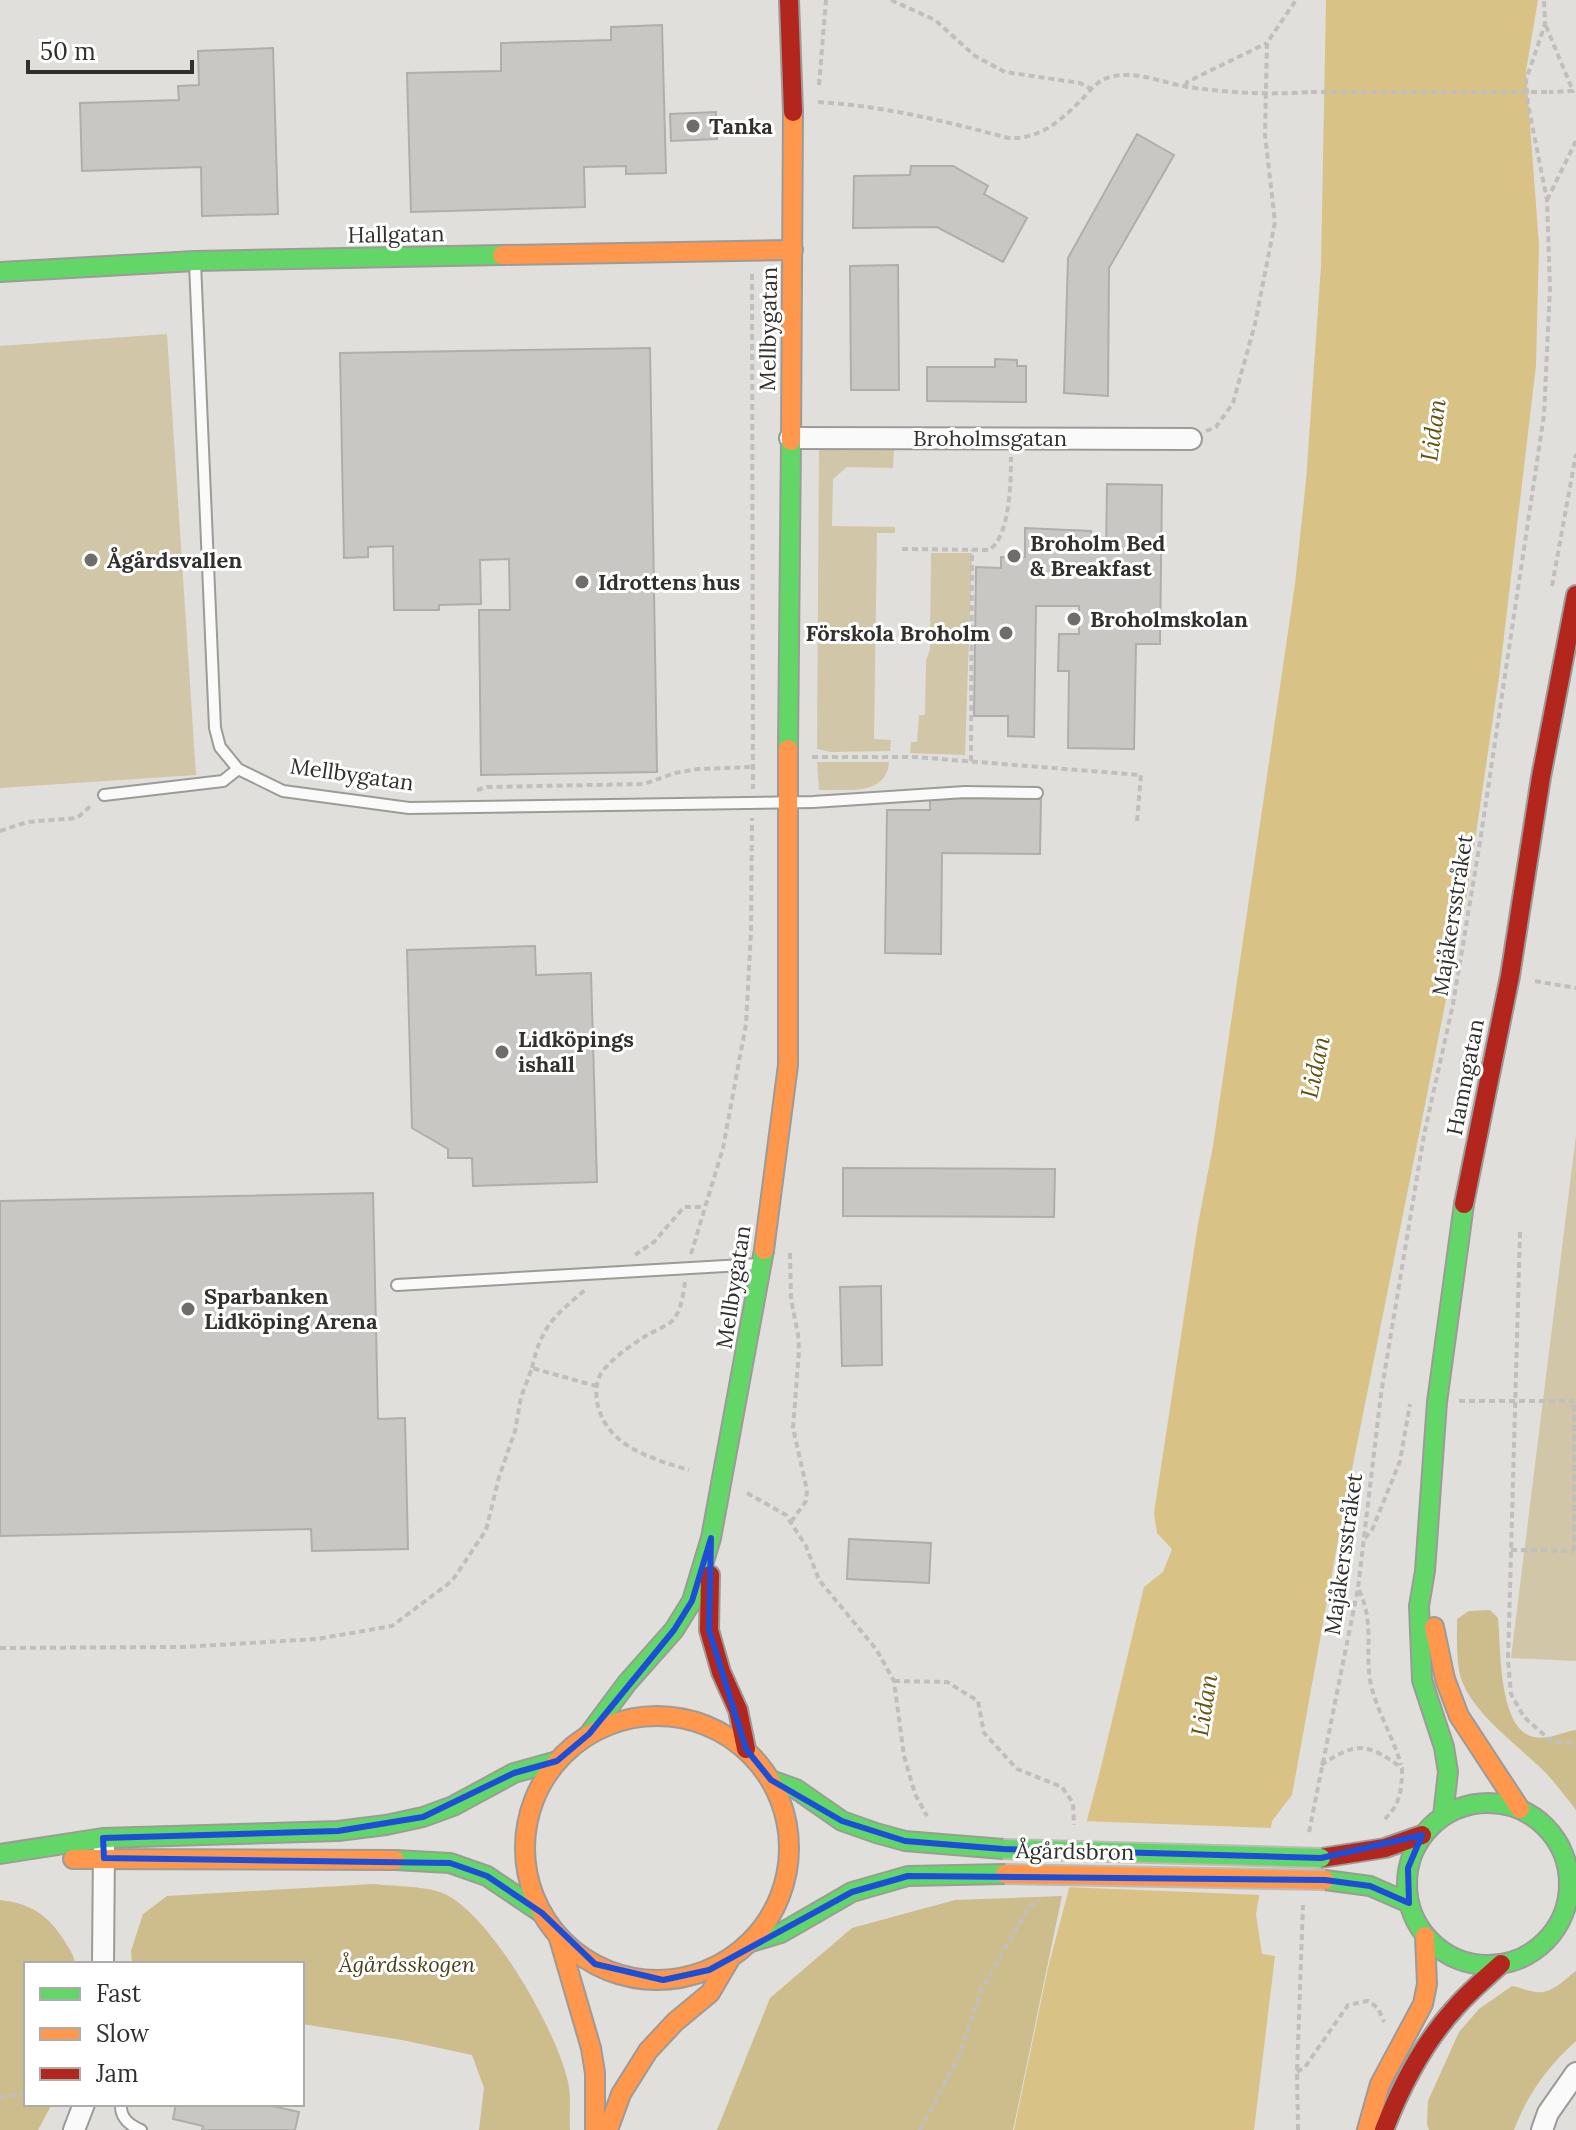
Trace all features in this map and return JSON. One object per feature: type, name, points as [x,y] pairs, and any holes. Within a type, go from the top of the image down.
[{"type":"main road","name":"Mellbygatan","points":[[589,1734],[627,1683],[674,1630],[692,1601],[711,1538],[762,1264],[788,1065],[787,802],[793,250],[789,0]]},
{"type":"main road","name":"Hallgatan","points":[[0,272],[195,261],[793,250]]},
{"type":"main road","name":"Hamngatan","points":[[1425,1571],[1437,1396],[1466,1193],[1510,976],[1541,777],[1576,599]]},
{"type":"main road","name":"Mellbygatan","points":[[711,1538],[709,1630],[721,1672],[738,1710],[746,1749]]},
{"type":"main road","points":[[1425,1571],[1438,1658],[1450,1695],[1464,1726],[1511,1788],[1520,1809]]},
{"type":"main road","points":[[1425,1571],[1419,1606],[1422,1680],[1444,1747],[1448,1772],[1443,1816]]},
{"type":"main road","points":[[658,1715],[705,1724],[746,1749],[771,1780],[783,1806],[789,1835],[789,1864],[782,1893],[769,1919],[751,1942],[730,1959],[709,1970],[686,1977],[639,1979],[616,1974],[595,1964],[558,1935],[542,1913],[531,1888],[525,1835],[536,1796],[557,1761],[589,1734],[634,1717],[658,1715]]},
{"type":"main road","points":[[0,1854],[386,1825],[453,1806],[514,1773],[557,1761]]},
{"type":"main road","name":"Ågårdsbron","points":[[771,1780],[796,1789],[842,1821],[905,1841],[1003,1849],[1321,1858],[1385,1848],[1422,1835]]},
{"type":"main road","points":[[1558,1842],[1566,1862],[1569,1895],[1563,1916],[1544,1943],[1528,1954],[1501,1964],[1487,1965],[1460,1960],[1435,1946],[1425,1936],[1409,1903],[1408,1868],[1422,1835],[1455,1809],[1480,1802],[1507,1804],[1535,1817],[1558,1842],[1576,1852]]},
{"type":"main road","points":[[0,1862],[104,1848],[450,1863],[487,1876],[542,1913]]},
{"type":"main road","name":"Ågårdsbron","points":[[751,1942],[781,1933],[852,1892],[908,1876],[1005,1874],[1325,1880],[1370,1886],[1409,1903]]},
{"type":"main road","points":[[558,1935],[591,2048],[595,2073],[595,2130]]},
{"type":"main road","points":[[1367,2130],[1380,2084],[1423,2004],[1427,1984],[1425,1936]]},
{"type":"main road","points":[[1544,1943],[1565,1941]]},
{"type":"main road","points":[[608,2130],[621,2094],[648,2051],[675,2022],[710,1993],[730,1959]]},
{"type":"main road","points":[[1384,2130],[1435,2034],[1453,2010],[1501,1964]]},
{"type":"street","name":"Broholmsgatan","points":[[790,438],[1191,439]]},
{"type":"street","points":[[103,1962],[104,1848]]},
{"type":"street","points":[[1542,2130],[1548,2113],[1576,2073]]},
{"type":"street","points":[[74,2130],[83,2106]]},
{"type":"lane","points":[[104,795],[223,781],[238,769],[220,747],[215,728],[195,261]]},
{"type":"lane","name":"Mellbygatan","points":[[238,769],[283,791],[409,808],[787,802]]},
{"type":"lane","points":[[787,802],[965,792],[1037,793]]},
{"type":"lane","points":[[397,1285],[762,1264]]},
{"type":"lane","points":[[121,2106],[125,2121],[141,2130]]},
{"type":"path","points":[[891,0],[935,20],[975,56],[1005,72],[1080,83],[1091,89]]},
{"type":"path","points":[[1186,86],[1187,82],[1267,43],[1296,0]]},
{"type":"path","name":"Majåkersstråket","points":[[1309,1832],[1358,1588],[1381,1394],[1424,1135],[1458,974],[1544,415],[1550,288],[1547,200],[1526,80],[1545,24],[1544,0]]},
{"type":"path","points":[[818,102],[893,109],[1008,138],[1026,139],[1051,125],[1099,81],[1119,75],[1265,95],[1311,92],[1574,91],[1545,24]]},
{"type":"path","points":[[1191,439],[1216,427],[1233,403],[1255,324],[1275,222],[1265,135],[1267,43]]},
{"type":"path","points":[[1547,200],[1576,141]]},
{"type":"path","points":[[689,1470],[647,1457],[625,1445],[611,1432],[600,1415],[596,1386],[602,1370],[612,1360],[672,1321],[682,1299],[687,1268],[723,1148],[746,1024],[753,802],[751,252]]},
{"type":"path","points":[[902,549],[989,550],[996,546],[1008,512],[1011,438]]},
{"type":"path","points":[[1551,592],[1576,454]]},
{"type":"path","points":[[971,761],[972,550]]},
{"type":"path","points":[[812,757],[915,757],[1141,775],[1137,821]]},
{"type":"path","points":[[474,791],[487,787],[644,784],[698,769],[753,767]]},
{"type":"path","points":[[0,831],[27,822],[77,818],[104,795]]},
{"type":"path","points":[[1510,976],[1576,988]]},
{"type":"path","points":[[1520,1232],[1508,1660],[1511,1694],[1524,1717],[1551,1741],[1576,1744]]},
{"type":"path","points":[[0,1648],[182,1647],[317,1639],[392,1626],[452,1581],[486,1530],[499,1477],[515,1431],[521,1397],[532,1368],[596,1386]]},
{"type":"path","points":[[1364,1540],[1372,1530],[1400,1461],[1407,1414],[1413,1397],[1423,1390],[1437,1396],[1575,1401],[1575,1551],[1511,1550]]},
{"type":"path","points":[[747,1493],[786,1515],[806,1546],[819,1580],[876,1649],[894,1681],[904,1756],[915,1794],[928,1817]]},
{"type":"path","points":[[1358,1588],[1367,1607],[1371,1687],[1396,1744],[1402,1768],[1397,1808],[1376,1828]]},
{"type":"path","points":[[894,1681],[947,1682],[978,1701],[984,1733],[1017,1769],[1062,1787],[1073,1803],[1075,1817]]},
{"type":"path","points":[[1321,1765],[1343,1750],[1363,1748],[1378,1751],[1402,1768]]},
{"type":"path","points":[[1298,2130],[1297,2072],[1304,1891]]},
{"type":"path","points":[[920,2130],[959,2056],[982,1988],[1029,1907],[1048,1897]]},
{"type":"path","points":[[1297,2072],[1305,2067],[1348,2005],[1368,2001],[1384,2015],[1385,2029]]},
{"type":"path","points":[[0,2097],[24,2094]]},
{"type":"highlighted area","points":[[711,1538],[709,1630],[746,1749],[771,1780],[842,1821],[905,1841],[1003,1849],[1321,1858],[1422,1835],[1408,1868],[1409,1903],[1370,1886],[1325,1880],[908,1876],[852,1892],[709,1970],[663,1980],[595,1964],[542,1913],[487,1876],[450,1863],[104,1858],[103,1838],[338,1831],[423,1817],[514,1773],[557,1761],[589,1734],[674,1630],[692,1601]]},
{"type":"shaded area","name":"Ågårdsvallen","points":[[167,334],[196,775],[0,788],[0,346]]},
{"type":"shaded area","points":[[819,449],[894,450],[893,468],[847,467],[833,479],[832,526],[895,527],[895,533],[877,533],[874,739],[891,740],[890,751],[831,752],[817,749]]},
{"type":"shaded area","points":[[931,553],[972,553],[965,755],[910,753],[911,742],[917,742],[919,715],[925,715],[926,661],[930,649]]},
{"type":"shaded area","points":[[817,762],[889,762],[881,781],[873,786],[819,790]]},
{"type":"shaded area","points":[[1576,1135],[1576,1661],[1511,1658]]},
{"type":"green space","points":[[1490,1610],[1498,1618],[1501,1667],[1514,1720],[1522,1731],[1540,1738],[1576,1730],[1576,1810],[1545,1772],[1484,1715],[1465,1689],[1458,1661],[1457,1619],[1469,1611]]},
{"type":"green space","name":"Ågårdsskogen","points":[[373,1884],[440,1892],[459,1903],[500,1948],[538,2008],[563,2065],[569,2087],[570,2130],[479,2130],[484,2088],[472,2055],[304,2024],[304,1962],[132,1962],[131,1951],[143,1914],[167,1896]]},
{"type":"green space","points":[[1062,1896],[1013,2130],[717,2130],[770,1998],[852,1928],[955,1900]]},
{"type":"green space","points":[[0,1900],[29,1907],[45,1917],[64,1940],[74,1962],[24,1962],[24,2106],[51,2106],[38,2130],[0,2130]]},
{"type":"green space","points":[[1576,1971],[1576,2041],[1539,2082],[1514,2130],[1429,2130],[1428,2101],[1459,2032],[1479,2009],[1512,1986],[1544,1992]]},
{"type":"water","name":"Lidan","points":[[1326,0],[1538,0],[1526,71],[1539,245],[1536,365],[1500,670],[1467,895],[1341,1524],[1292,1795],[1272,1821],[1256,1914],[1262,1954],[1275,1956],[1254,2130],[1014,2130],[1048,1968],[1144,1587],[1163,1572],[1172,1549],[1157,1533],[1154,1513],[1198,1224],[1213,1146],[1295,584],[1306,481],[1321,266]]},
{"type":"pier","points":[[1082,1821],[1275,1828],[1263,1895],[1064,1887]]},
{"type":"building","points":[[662,25],[666,173],[626,174],[626,166],[584,167],[585,207],[411,212],[407,73],[501,71],[501,43],[611,40],[611,27]]},
{"type":"building","points":[[273,48],[278,214],[202,216],[201,167],[82,171],[80,103],[179,100],[178,86],[199,85],[198,51]]},
{"type":"building","points":[[716,112],[717,139],[671,141],[670,114]]},
{"type":"building","points":[[1137,134],[1174,155],[1109,268],[1108,396],[1064,393],[1068,258]]},
{"type":"building","points":[[911,166],[953,166],[988,186],[984,194],[1027,218],[1003,262],[937,227],[853,228],[854,176],[910,175]]},
{"type":"building","points":[[898,265],[899,390],[851,390],[850,266]]},
{"type":"building","name":"Idrottens hus","points":[[650,348],[657,772],[481,775],[479,610],[510,610],[509,559],[480,560],[481,604],[439,605],[439,610],[394,610],[393,546],[368,547],[368,557],[344,558],[340,353]]},
{"type":"building","points":[[995,359],[1017,360],[1017,366],[1026,366],[1026,402],[927,401],[927,367],[995,367]]},
{"type":"building","points":[[1107,484],[1162,485],[1160,644],[1136,644],[1134,749],[1068,748],[1069,671],[1058,671],[1059,634],[1079,634],[1079,606],[1036,606],[1034,737],[1008,736],[1008,716],[974,716],[976,567],[1001,568],[1001,557],[1025,557],[1025,528],[1091,531],[1091,553],[1106,553]]},
{"type":"building","points":[[930,798],[1041,799],[1040,854],[942,853],[941,954],[885,953],[887,810],[930,810]]},
{"type":"building","name":"Lidköpings ishall","points":[[535,946],[536,975],[591,973],[597,1182],[473,1186],[472,1158],[448,1158],[448,1149],[412,1128],[407,950]]},
{"type":"building","points":[[843,1168],[1055,1169],[1054,1217],[843,1216]]},
{"type":"building","name":"Sparbanken Lidköping Arena","points":[[373,1193],[378,1419],[405,1418],[408,1549],[312,1551],[311,1529],[0,1536],[0,1201]]},
{"type":"building","points":[[881,1286],[882,1365],[842,1366],[840,1287]]},
{"type":"building","points":[[849,1539],[931,1543],[929,1583],[847,1579]]},
{"type":"building","points":[[176,2106],[272,2106],[299,2112],[295,2130],[202,2130],[203,2126],[173,2119]]},
{"type":"traffic: fast","points":[[0,272],[195,261],[502,255]]},
{"type":"traffic: fast","points":[[788,749],[791,441]]},
{"type":"traffic: fast","points":[[1443,1816],[1448,1772],[1444,1747],[1422,1680],[1419,1606],[1425,1571],[1437,1402],[1464,1204]]},
{"type":"traffic: fast","points":[[589,1734],[627,1683],[674,1630],[692,1601],[711,1538],[764,1250]]},
{"type":"traffic: fast","points":[[0,1854],[103,1838],[338,1831],[386,1825],[453,1806],[514,1773],[557,1761]]},
{"type":"traffic: fast","points":[[771,1780],[796,1789],[842,1821],[876,1833],[905,1841],[1003,1849]]},
{"type":"traffic: fast","points":[[1488,1803],[1519,1809],[1546,1826],[1563,1853],[1569,1884],[1563,1915],[1546,1942],[1519,1959],[1488,1965],[1457,1959],[1430,1942],[1413,1915],[1407,1884],[1413,1853],[1430,1826],[1457,1809],[1488,1803]]},
{"type":"traffic: fast","points":[[1003,1849],[1321,1858]]},
{"type":"traffic: fast","points":[[395,1860],[450,1863],[487,1876],[542,1913]]},
{"type":"traffic: fast","points":[[751,1942],[781,1933],[852,1892],[908,1876],[1005,1874]]},
{"type":"traffic: fast","points":[[1325,1880],[1370,1886],[1409,1903]]},
{"type":"traffic: slow","points":[[791,441],[793,112]]},
{"type":"traffic: slow","points":[[502,255],[793,250]]},
{"type":"traffic: slow","points":[[764,1250],[788,1065],[788,749]]},
{"type":"traffic: slow","points":[[1434,1627],[1445,1679],[1459,1716],[1520,1809]]},
{"type":"traffic: slow","points":[[670,1716],[719,1731],[741,1746],[759,1764],[779,1797],[787,1822],[789,1848],[787,1874],[774,1910],[759,1932],[741,1950],[719,1965],[683,1978],[644,1980],[595,1965],[573,1950],[555,1932],[540,1910],[527,1874],[525,1835],[540,1786],[555,1764],[573,1746],[595,1731],[631,1718],[670,1716]]},
{"type":"traffic: slow","points":[[73,1859],[395,1860]]},
{"type":"traffic: slow","points":[[1005,1874],[1325,1880]]},
{"type":"traffic: slow","points":[[558,1935],[591,2048],[595,2073],[595,2130]]},
{"type":"traffic: slow","points":[[1367,2130],[1380,2084],[1423,2004],[1427,1984],[1425,1936]]},
{"type":"traffic: slow","points":[[608,2130],[621,2094],[648,2051],[675,2022],[710,1993],[730,1959]]},
{"type":"traffic: jam","points":[[789,0],[793,112]]},
{"type":"traffic: jam","points":[[1464,1204],[1510,976],[1541,777],[1576,595]]},
{"type":"traffic: jam","points":[[710,1575],[709,1630],[721,1672],[738,1710],[746,1749]]},
{"type":"traffic: jam","points":[[1321,1858],[1385,1848],[1422,1835]]},
{"type":"traffic: jam","points":[[1384,2130],[1406,2081],[1434,2035],[1461,2001],[1501,1964]]},
{"type":"place","name":"Tanka","points":[[693,126]]},
{"type":"place","name":"Broholm Bed & Breakfast","points":[[1014,556]]},
{"type":"place","name":"Ågårdsvallen","points":[[91,560]]},
{"type":"place","name":"Idrottens hus","points":[[582,582]]},
{"type":"place","name":"Broholmskolan","points":[[1074,619]]},
{"type":"place","name":"Förskola Broholm","points":[[1006,633]]},
{"type":"place","name":"Lidköpings ishall","points":[[502,1052]]},
{"type":"place","name":"Sparbanken Lidköping Arena","points":[[188,1309]]}]
